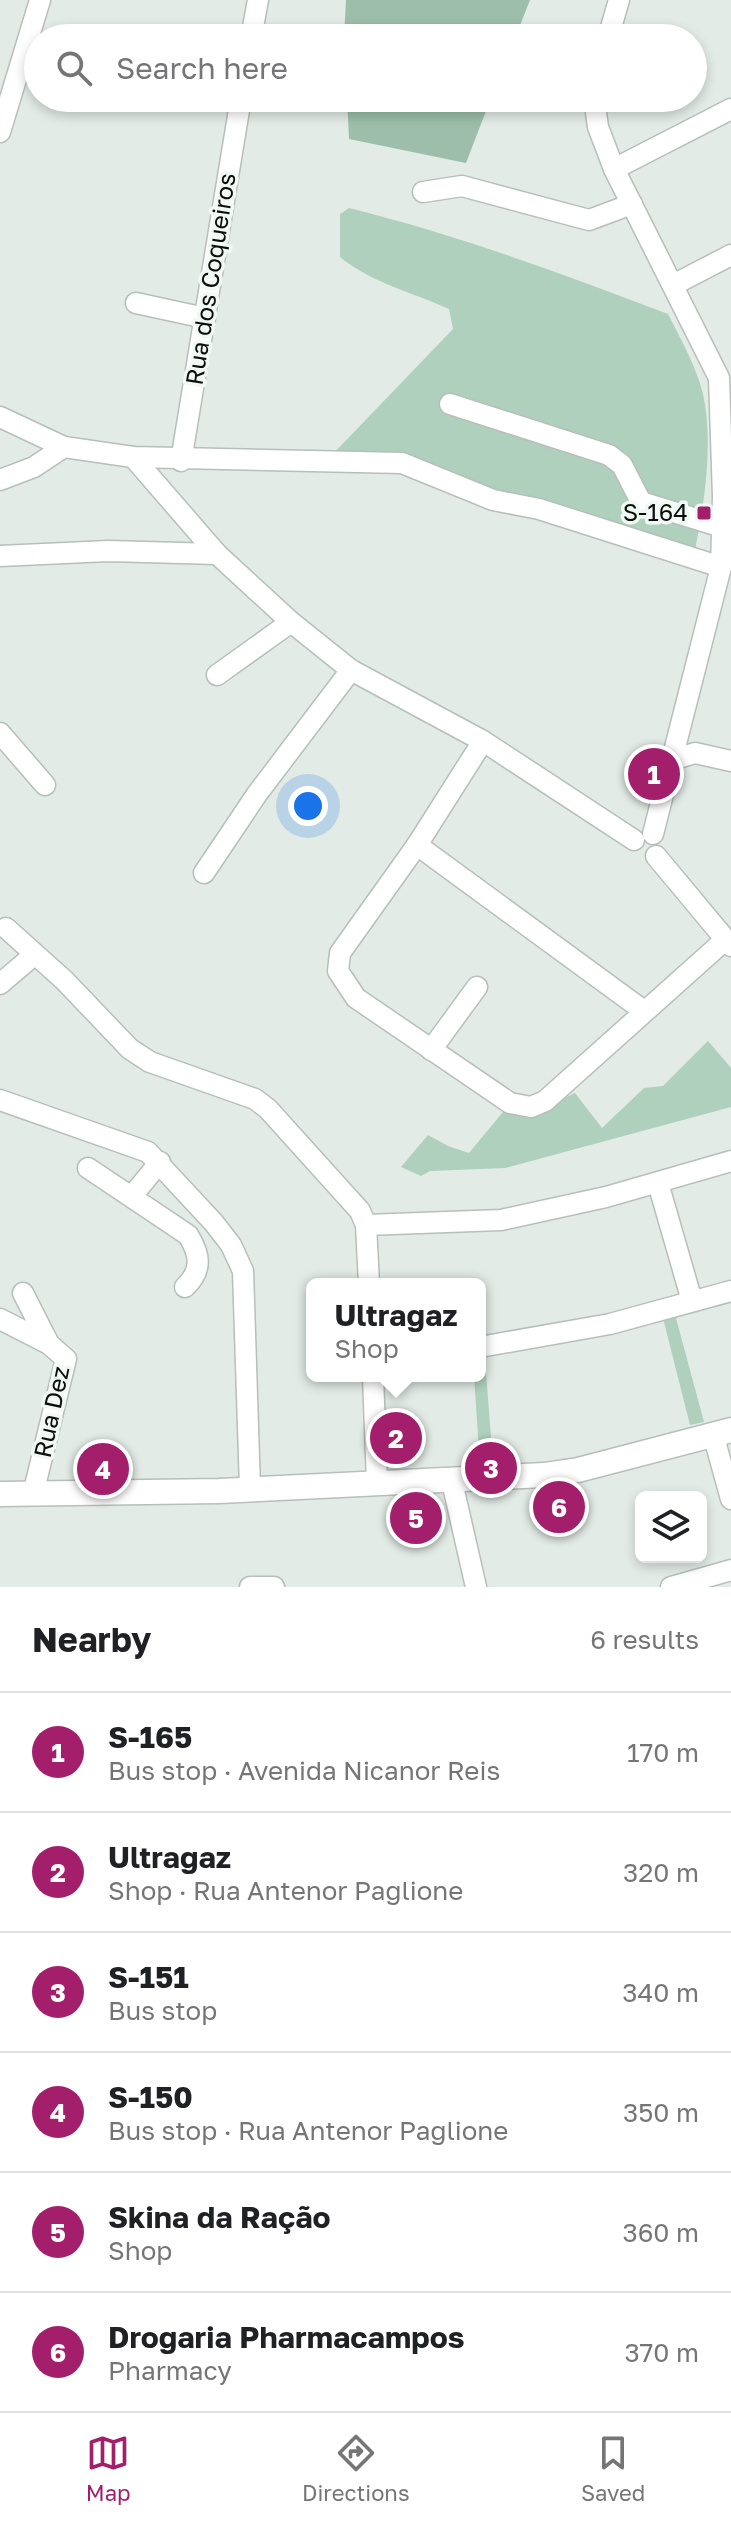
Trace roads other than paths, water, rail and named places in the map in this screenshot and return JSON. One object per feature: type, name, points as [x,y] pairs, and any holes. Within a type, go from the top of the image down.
[{"type":"main road","points":[[0,1494],[452,1482],[578,1470],[722,1432]]},
{"type":"street","points":[[33,24],[40,0]]},
{"type":"street","points":[[254,24],[258,0]]},
{"type":"street","points":[[612,24],[619,0]]},
{"type":"street","points":[[0,132],[24,53]]},
{"type":"street","points":[[614,169],[731,109]]},
{"type":"street","name":"Rua dos Coqueiros","points":[[181,461],[239,112]]},
{"type":"street","points":[[596,112],[598,127],[614,169],[731,400]]},
{"type":"street","points":[[423,192],[462,186],[589,220],[632,204]]},
{"type":"street","points":[[673,285],[731,255]]},
{"type":"street","points":[[136,303],[205,318]]},
{"type":"street","points":[[483,741],[417,845],[347,940],[337,962],[342,981],[356,998],[510,1103],[531,1107],[545,1101],[644,1011],[728,943],[656,856],[648,859],[639,857],[633,849],[644,837],[672,760],[721,567],[722,527],[727,497],[719,378]]},
{"type":"street","points":[[450,404],[609,455],[622,465],[641,502],[722,527]]},
{"type":"street","points":[[0,417],[64,447],[133,457],[181,461],[402,463],[493,500],[539,509],[721,567]]},
{"type":"street","points":[[0,480],[44,462],[64,447]]},
{"type":"street","points":[[133,457],[217,554],[291,622],[351,670],[483,741],[644,837]]},
{"type":"street","points":[[0,556],[108,551],[217,554]]},
{"type":"street","points":[[217,675],[291,622]]},
{"type":"street","points":[[204,873],[257,794],[351,670]]},
{"type":"street","points":[[0,733],[45,785]]},
{"type":"street","points":[[672,760],[695,753],[731,761]]},
{"type":"street","points":[[417,845],[644,1011]]},
{"type":"street","points":[[6,928],[64,980],[130,1049],[150,1062],[255,1099],[268,1109],[360,1211],[366,1225],[369,1278]]},
{"type":"street","points":[[0,984],[34,955]]},
{"type":"street","points":[[431,1050],[477,987]]},
{"type":"street","points":[[0,1100],[135,1145],[160,1162],[231,1245],[243,1271],[250,1489]]},
{"type":"street","points":[[366,1225],[501,1220],[658,1183],[731,1161]]},
{"type":"street","points":[[132,1196],[160,1162]]},
{"type":"street","points":[[88,1168],[188,1235],[197,1249],[199,1264],[194,1279],[185,1287]]},
{"type":"street","points":[[658,1183],[692,1301]]},
{"type":"street","points":[[486,1346],[610,1324],[731,1291]]},
{"type":"street","points":[[23,1293],[49,1344]]},
{"type":"street","name":"Rua Dez","points":[[0,1319],[60,1351],[66,1368],[33,1494]]},
{"type":"street","points":[[373,1382],[377,1483]]},
{"type":"street","points":[[722,1432],[731,1499]]},
{"type":"street","points":[[452,1482],[476,1587]]},
{"type":"street","points":[[671,1587],[731,1570]]},
{"type":"street","points":[[250,1587],[274,1587]]},
{"type":"place","name":"S-164","points":[[704,513]]},
{"type":"place","name":"S-165","points":[[654,774]]},
{"type":"place","name":"Ultragaz","points":[[396,1438]]},
{"type":"place","name":"S-151","points":[[491,1468]]},
{"type":"place","name":"S-150","points":[[103,1469]]},
{"type":"place","name":"Drogaria Pharmacampos","points":[[559,1507]]},
{"type":"place","name":"Skina da Ração","points":[[416,1518]]}]
